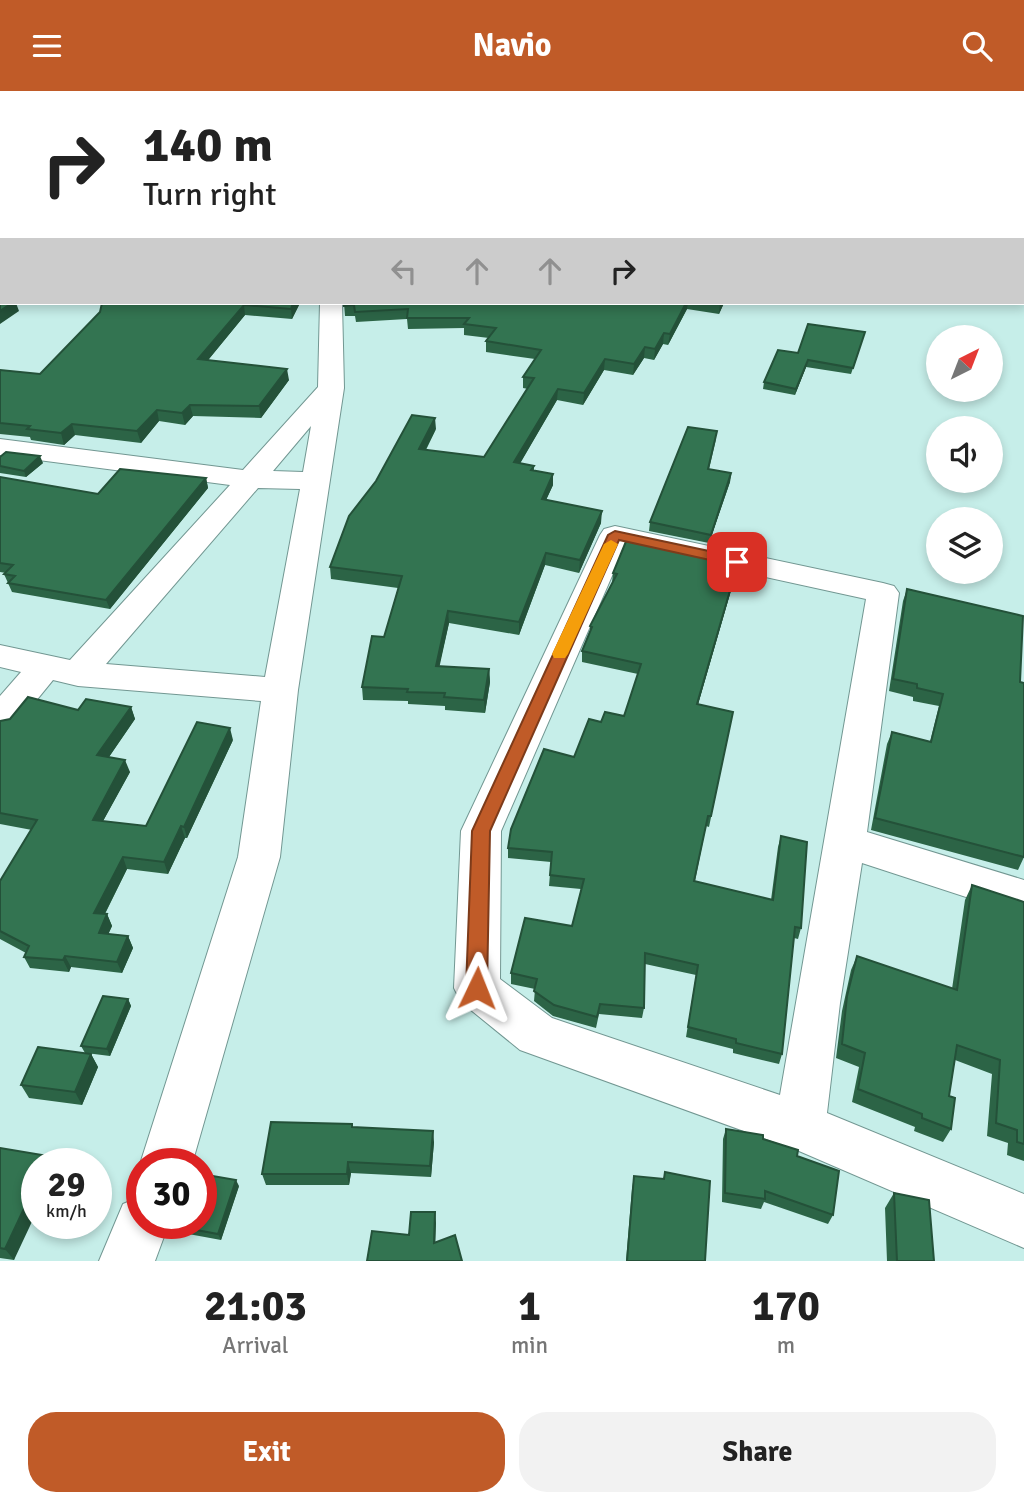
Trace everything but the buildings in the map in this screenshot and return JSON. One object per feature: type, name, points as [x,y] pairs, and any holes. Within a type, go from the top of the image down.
[{"type":"street","points":[[171,1148],[259,857],[280,690],[331,388],[331,305]]},
{"type":"street","points":[[0,720],[62,670],[251,479],[331,388]]},
{"type":"street","points":[[0,447],[251,479],[315,481]]},
{"type":"street","points":[[800,1126],[817,1003],[883,593],[615,535],[481,831],[477,988],[537,1035],[800,1126],[1024,1221]]},
{"type":"street","points":[[0,656],[62,670],[280,690]]},
{"type":"street","points":[[845,841],[1024,898]]},
{"type":"street","points":[[127,1261],[136,1239]]},
{"type":"slow traffic","points":[[560,654],[611,544]]},
{"type":"route","points":[[477,988],[481,831],[615,535],[737,562]]}]
